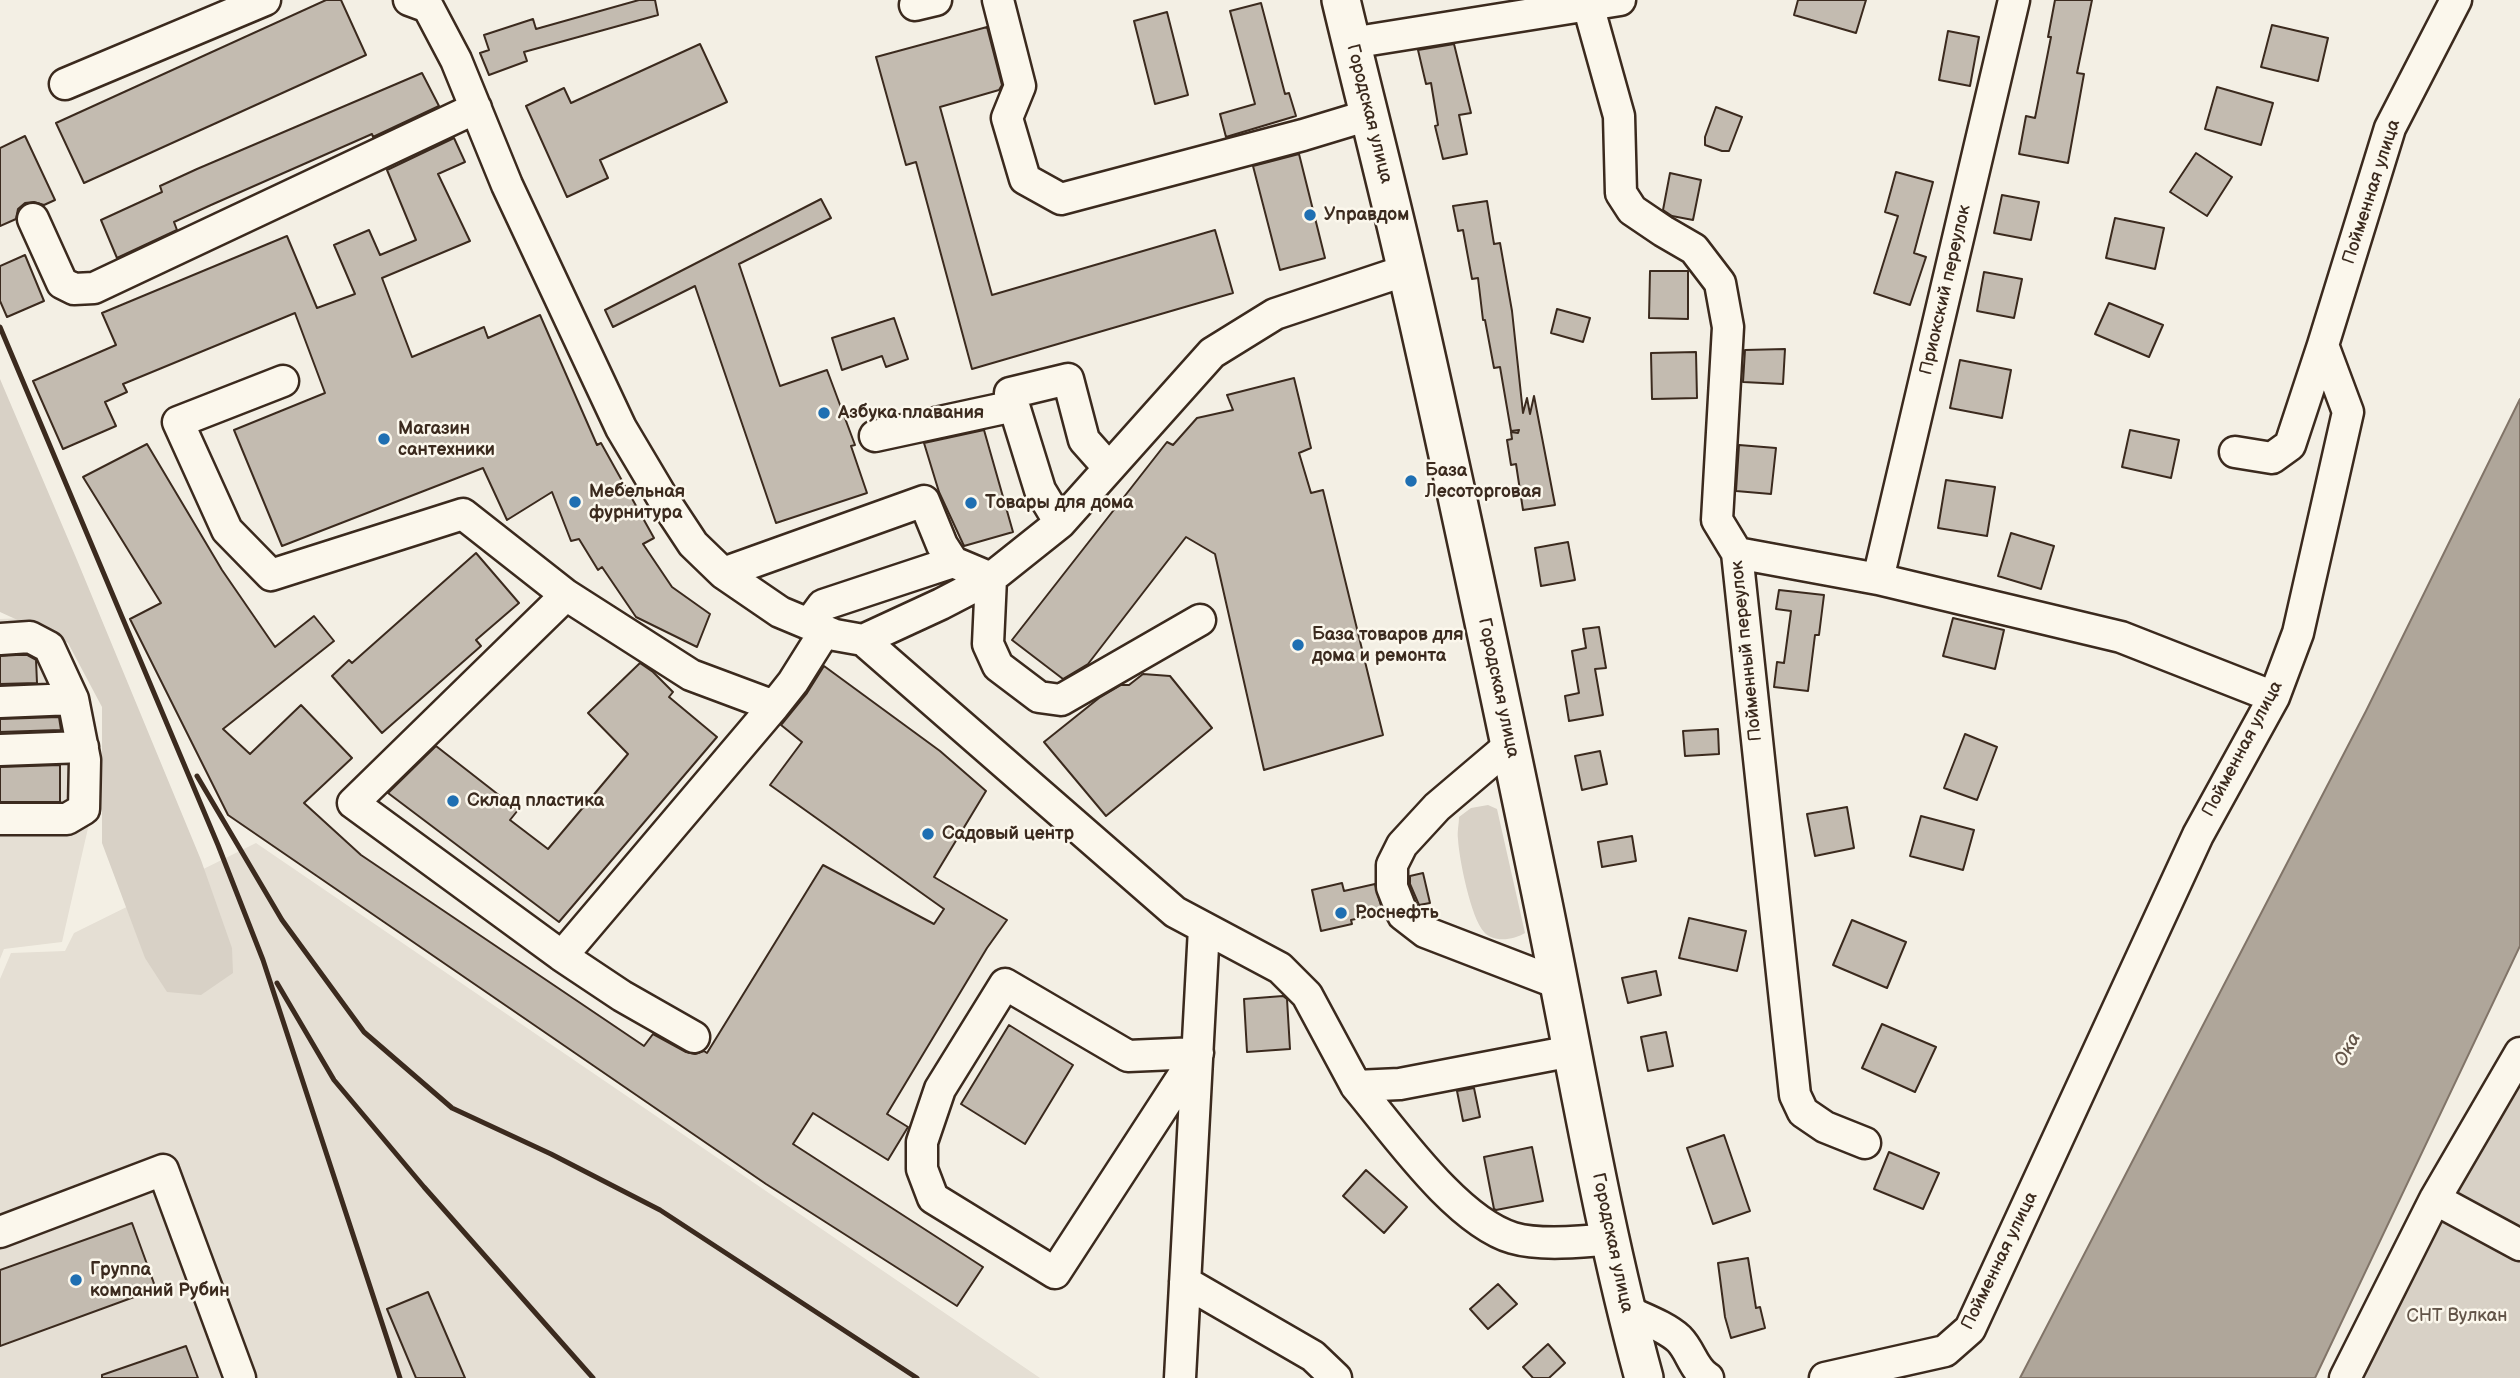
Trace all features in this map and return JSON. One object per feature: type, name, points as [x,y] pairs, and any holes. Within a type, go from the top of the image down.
[{"type":"main road","name":"Городская улица","points":[[1341,0],[1407,271],[1510,745],[1625,1310],[1643,1378]]},
{"type":"main road","points":[[1624,1378],[1625,1310]]},
{"type":"street","points":[[65,84],[265,0]]},
{"type":"street","points":[[998,0],[1020,86],[1007,118],[1025,179],[1061,199],[1369,115]]},
{"type":"street","points":[[1351,43],[1620,0]]},
{"type":"street","name":"Приокский переулок","points":[[1878,579],[2014,0]]},
{"type":"street","name":"Пойменная улица","points":[[1825,1378],[1945,1351],[1970,1329],[2198,835],[2274,697],[2298,633],[2348,412],[2323,345],[2390,128],[2456,0]]},
{"type":"street","points":[[429,2],[507,185],[621,428],[694,544],[723,573],[780,612],[817,628],[863,640],[1175,912],[1280,968],[1307,995],[1356,1086],[1428,1172],[1475,1218],[1513,1238],[1579,1242],[1610,1239]]},
{"type":"street","name":"Пойменный переулок","points":[[1588,5],[1619,116],[1620,193],[1632,210],[1694,249],[1720,283],[1728,327],[1717,520],[1737,553],[1795,1095],[1803,1112],[1825,1127],[1865,1143]]},
{"type":"street","points":[[33,219],[62,283],[74,289],[94,288],[476,108]]},
{"type":"street","points":[[863,640],[991,578],[1060,523],[1212,353],[1275,314],[1407,271]]},
{"type":"street","points":[[2235,452],[2272,458],[2290,445],[2323,345]]},
{"type":"street","points":[[1060,523],[1040,490],[1010,393],[1068,379],[1084,440],[1108,467]]},
{"type":"street","points":[[283,381],[178,422],[226,530],[271,575],[463,514],[566,595],[691,675],[774,706]]},
{"type":"street","points":[[875,436],[1014,406]]},
{"type":"street","points":[[723,573],[924,501],[942,545],[953,562],[991,578]]},
{"type":"street","points":[[1737,553],[1878,579],[2120,636],[2274,697]]},
{"type":"street","points":[[562,956],[793,682],[817,628],[823,605],[953,562]]},
{"type":"street","points":[[991,578],[988,644],[998,666],[1039,697],[1061,700],[1200,620]]},
{"type":"street","points":[[566,595],[353,803],[562,956],[622,996],[694,1037]]},
{"type":"street","points":[[0,639],[30,638],[48,647],[73,699],[85,760],[85,809],[66,819],[0,819]]},
{"type":"street","points":[[0,702],[73,699]]},
{"type":"street","points":[[1510,745],[1437,807],[1402,845],[1392,865],[1392,887],[1403,915],[1424,932],[1560,984]]},
{"type":"street","points":[[0,750],[83,747]]},
{"type":"street","points":[[1180,1378],[1204,928]]},
{"type":"street","points":[[1004,985],[1128,1056],[1198,1053],[1055,1273],[933,1198],[922,1169],[922,1142],[940,1089],[1004,985]]},
{"type":"street","points":[[1356,1086],[1400,1084],[1572,1051]]},
{"type":"street","points":[[2345,1378],[2435,1199],[2520,1053]]},
{"type":"street","points":[[0,1232],[163,1170],[240,1378]]},
{"type":"street","points":[[2435,1199],[2520,1245]]},
{"type":"street","points":[[1185,1282],[1312,1356],[1336,1378]]},
{"type":"street","points":[[1625,1310],[1676,1336],[1697,1368],[1709,1378]]},
{"type":"shaded area","points":[[49,617],[91,815],[62,942],[4,949],[0,959],[0,619]]},
{"type":"shaded area","points":[[256,843],[1040,1378],[0,1378],[0,979],[11,953],[65,951],[74,933]]},
{"type":"green space","points":[[0,379],[201,860],[232,948],[233,973],[201,995],[167,992],[145,958],[102,843],[102,707],[68,643],[0,612]]},
{"type":"green space","points":[[1488,805],[1497,809],[1525,933],[1510,939],[1493,938],[1479,925],[1466,888],[1461,860],[1459,817],[1471,808]]},
{"type":"green space","name":"СНТ Вулкан","points":[[2520,1057],[2520,1378],[2356,1378]]},
{"type":"water","name":"Ока","points":[[2520,399],[2520,946],[2315,1378],[2020,1378],[2366,711]]},
{"type":"building","points":[[326,0],[341,0],[366,55],[84,183],[56,123]]},
{"type":"building","points":[[639,0],[655,0],[658,15],[524,52],[527,61],[489,75],[480,53],[489,50],[484,35],[533,19],[536,29]]},
{"type":"building","points":[[1798,0],[1866,0],[1856,33],[1794,15]]},
{"type":"building","points":[[2055,0],[2092,0],[2077,73],[2084,74],[2068,163],[2019,154],[2026,116],[2035,118],[2051,37],[2048,37]]},
{"type":"building","points":[[1261,3],[1285,94],[1289,93],[1296,116],[1226,137],[1220,114],[1255,104],[1230,11]]},
{"type":"building","points":[[1167,12],[1188,95],[1155,104],[1134,21]]},
{"type":"building","points":[[2272,25],[2328,38],[2318,81],[2261,67]]},
{"type":"building","points":[[987,27],[1002,85],[999,90],[940,107],[992,295],[1215,230],[1233,293],[972,369],[916,162],[906,165],[876,57]]},
{"type":"building","points":[[1948,31],[1979,37],[1970,86],[1939,80]]},
{"type":"building","points":[[700,44],[727,102],[600,160],[608,178],[567,197],[526,106],[564,88],[571,103]]},
{"type":"building","points":[[1454,44],[1471,113],[1459,115],[1467,154],[1443,159],[1435,126],[1438,125],[1431,83],[1426,84],[1418,50]]},
{"type":"building","points":[[422,73],[439,106],[174,222],[177,230],[117,258],[101,220],[162,192],[160,186],[197,169]]},
{"type":"building","points":[[2217,87],[2273,103],[2261,145],[2205,129]]},
{"type":"building","points":[[1716,107],[1742,117],[1729,151],[1705,145],[1705,137]]},
{"type":"building","points":[[25,136],[55,200],[44,205],[25,203],[18,209],[16,219],[0,226],[0,148]]},
{"type":"building","points":[[454,138],[465,162],[438,174],[470,241],[382,278],[412,357],[484,327],[488,338],[540,315],[597,445],[601,443],[654,538],[643,544],[672,587],[710,614],[697,647],[636,617],[602,567],[598,570],[579,539],[571,541],[552,492],[507,520],[483,468],[282,546],[234,430],[325,393],[295,313],[123,384],[127,392],[105,402],[116,426],[63,449],[33,381],[116,345],[102,313],[287,236],[317,308],[355,294],[334,245],[369,230],[380,255],[416,240],[387,170]]},
{"type":"building","points":[[2196,153],[2232,177],[2207,216],[2170,192]]},
{"type":"building","points":[[1299,154],[1325,258],[1280,270],[1253,166]]},
{"type":"building","points":[[1896,172],[1933,182],[1914,253],[1926,257],[1910,305],[1874,293],[1898,216],[1885,212]]},
{"type":"building","points":[[1670,173],[1701,180],[1693,220],[1672,216],[1663,210]]},
{"type":"building","points":[[2002,195],[2039,202],[2031,240],[1994,233]]},
{"type":"building","points":[[821,199],[831,218],[739,264],[780,386],[827,370],[855,445],[851,446],[867,493],[776,523],[695,286],[613,327],[605,310]]},
{"type":"building","points":[[1487,201],[1494,244],[1500,243],[1512,311],[1523,413],[1527,398],[1530,414],[1534,396],[1555,505],[1523,510],[1516,464],[1511,465],[1507,440],[1512,439],[1511,432],[1518,433],[1519,430],[1511,431],[1500,367],[1494,368],[1483,320],[1478,278],[1472,279],[1463,230],[1458,231],[1453,206]]},
{"type":"building","points":[[2115,218],[2164,228],[2155,269],[2106,258]]},
{"type":"building","points":[[25,255],[44,301],[7,317],[0,301],[0,266]]},
{"type":"building","points":[[1650,271],[1688,271],[1688,319],[1649,318]]},
{"type":"building","points":[[1984,272],[2022,279],[2014,318],[1977,311]]},
{"type":"building","points":[[2109,303],[2163,325],[2149,357],[2095,334]]},
{"type":"building","points":[[1557,309],[1590,318],[1583,342],[1551,333]]},
{"type":"building","points":[[894,318],[908,359],[886,367],[882,356],[842,370],[832,338]]},
{"type":"building","points":[[1785,349],[1783,384],[1743,382],[1745,350]]},
{"type":"building","points":[[1696,352],[1697,398],[1652,399],[1651,353]]},
{"type":"building","points":[[1960,360],[2011,370],[2002,418],[1950,408]]},
{"type":"building","points":[[1294,378],[1311,448],[1299,453],[1311,493],[1323,490],[1383,735],[1264,770],[1215,554],[1186,537],[1088,664],[1063,679],[1012,640],[1167,442],[1173,445],[1197,418],[1233,410],[1227,395]]},
{"type":"building","points":[[984,430],[1013,532],[964,546],[939,492],[924,443]]},
{"type":"building","points":[[2130,430],[2179,440],[2171,478],[2122,467]]},
{"type":"building","points":[[147,444],[222,570],[275,647],[314,616],[334,641],[223,729],[250,754],[301,705],[352,758],[304,803],[361,855],[644,1046],[653,1034],[686,1052],[707,1053],[823,865],[934,924],[944,909],[770,785],[802,742],[781,725],[807,693],[824,666],[940,751],[986,791],[934,877],[1007,920],[987,948],[887,1114],[908,1127],[888,1160],[813,1113],[793,1144],[983,1267],[957,1306],[766,1184],[228,815],[130,619],[161,603],[83,477]]},
{"type":"building","points":[[1739,445],[1776,448],[1771,494],[1736,491]]},
{"type":"building","points":[[1946,480],[1995,487],[1987,536],[1938,528]]},
{"type":"building","points":[[2011,533],[2054,546],[2041,589],[1998,576]]},
{"type":"building","points":[[1568,542],[1575,580],[1541,586],[1535,548]]},
{"type":"building","points":[[476,553],[519,603],[476,640],[481,646],[382,733],[332,676],[349,660],[352,663]]},
{"type":"building","points":[[1779,590],[1824,595],[1819,635],[1815,635],[1808,691],[1774,687],[1777,662],[1784,663],[1791,611],[1776,609]]},
{"type":"building","points":[[1953,618],[2004,630],[1995,669],[1943,656]]},
{"type":"building","points":[[1599,627],[1606,668],[1595,669],[1603,715],[1569,721],[1565,696],[1579,693],[1572,651],[1586,648],[1583,629]]},
{"type":"building","points":[[27,655],[36,660],[37,683],[0,684],[0,656]]},
{"type":"building","points":[[640,663],[673,692],[669,697],[717,737],[559,922],[388,793],[436,746],[518,810],[510,820],[548,849],[628,754],[588,713]]},
{"type":"building","points":[[1143,674],[1170,676],[1212,728],[1106,816],[1044,742],[1099,698],[1121,685],[1129,685]]},
{"type":"building","points":[[59,717],[61,730],[0,732],[0,719]]},
{"type":"building","points":[[1718,729],[1719,754],[1685,756],[1683,731]]},
{"type":"building","points":[[1965,734],[1997,747],[1977,800],[1944,788]]},
{"type":"building","points":[[1600,751],[1607,784],[1582,790],[1575,756]]},
{"type":"building","points":[[60,765],[60,802],[0,802],[0,767]]},
{"type":"building","points":[[1847,807],[1854,848],[1815,856],[1807,814]]},
{"type":"building","points":[[1921,816],[1974,830],[1963,870],[1910,856]]},
{"type":"building","points":[[1632,836],[1636,861],[1602,867],[1598,842]]},
{"type":"building","points":[[1423,873],[1430,903],[1419,905],[1410,884],[1410,876]]},
{"type":"building","points":[[1342,883],[1344,891],[1375,884],[1383,913],[1351,920],[1352,924],[1321,931],[1312,890]]},
{"type":"building","points":[[1689,918],[1746,931],[1737,971],[1679,958]]},
{"type":"building","points":[[1852,920],[1906,942],[1887,988],[1833,965]]},
{"type":"building","points":[[1656,971],[1661,995],[1628,1003],[1622,978]]},
{"type":"building","points":[[1283,996],[1287,999],[1290,1049],[1247,1052],[1244,999]]},
{"type":"building","points":[[1882,1024],[1936,1047],[1915,1092],[1862,1068]]},
{"type":"building","points":[[1009,1025],[1073,1065],[1025,1144],[961,1104]]},
{"type":"building","points":[[1666,1032],[1673,1066],[1648,1071],[1641,1037]]},
{"type":"building","points":[[1474,1088],[1480,1117],[1463,1121],[1457,1091]]},
{"type":"building","points":[[1724,1135],[1750,1211],[1713,1224],[1687,1148]]},
{"type":"building","points":[[1532,1147],[1543,1201],[1494,1209],[1484,1157]]},
{"type":"building","points":[[1889,1152],[1939,1173],[1923,1209],[1874,1189]]},
{"type":"building","points":[[1366,1170],[1407,1207],[1384,1233],[1343,1196]]},
{"type":"building","name":"Группа компаний Рубин","points":[[132,1223],[156,1289],[0,1346],[0,1270]]},
{"type":"building","points":[[1748,1258],[1756,1308],[1760,1307],[1765,1328],[1731,1338],[1725,1317],[1718,1263]]},
{"type":"building","points":[[1498,1284],[1517,1304],[1488,1329],[1470,1309]]},
{"type":"building","points":[[428,1292],[465,1378],[416,1378],[387,1309]]},
{"type":"building","points":[[1548,1344],[1565,1363],[1549,1378],[1533,1378],[1523,1367]]},
{"type":"building","points":[[186,1346],[198,1378],[102,1378],[102,1375]]},
{"type":"railway","points":[[0,327],[218,845],[263,960],[400,1378]]},
{"type":"railway","points":[[197,776],[282,920],[364,1032],[452,1108],[551,1154],[660,1210],[917,1378]]},
{"type":"railway","points":[[277,983],[334,1080],[424,1187],[593,1378]]},
{"type":"place","name":"Управдом","points":[[1310,215]]},
{"type":"place","name":"Азбука плавания","points":[[824,413]]},
{"type":"place","name":"Магазин сантехники","points":[[384,439]]},
{"type":"place","name":"База Лесоторговая","points":[[1411,481]]},
{"type":"place","name":"Мебельная фурнитура","points":[[575,502]]},
{"type":"place","name":"Товары для дома","points":[[971,503]]},
{"type":"place","name":"База товаров для дома и ремонта","points":[[1298,645]]},
{"type":"place","name":"Склад пластика","points":[[453,801]]},
{"type":"place","name":"Садовый центр","points":[[928,834]]},
{"type":"place","name":"Роснефть","points":[[1341,913]]},
{"type":"place","name":"Группа компаний Рубин","points":[[76,1280]]}]
